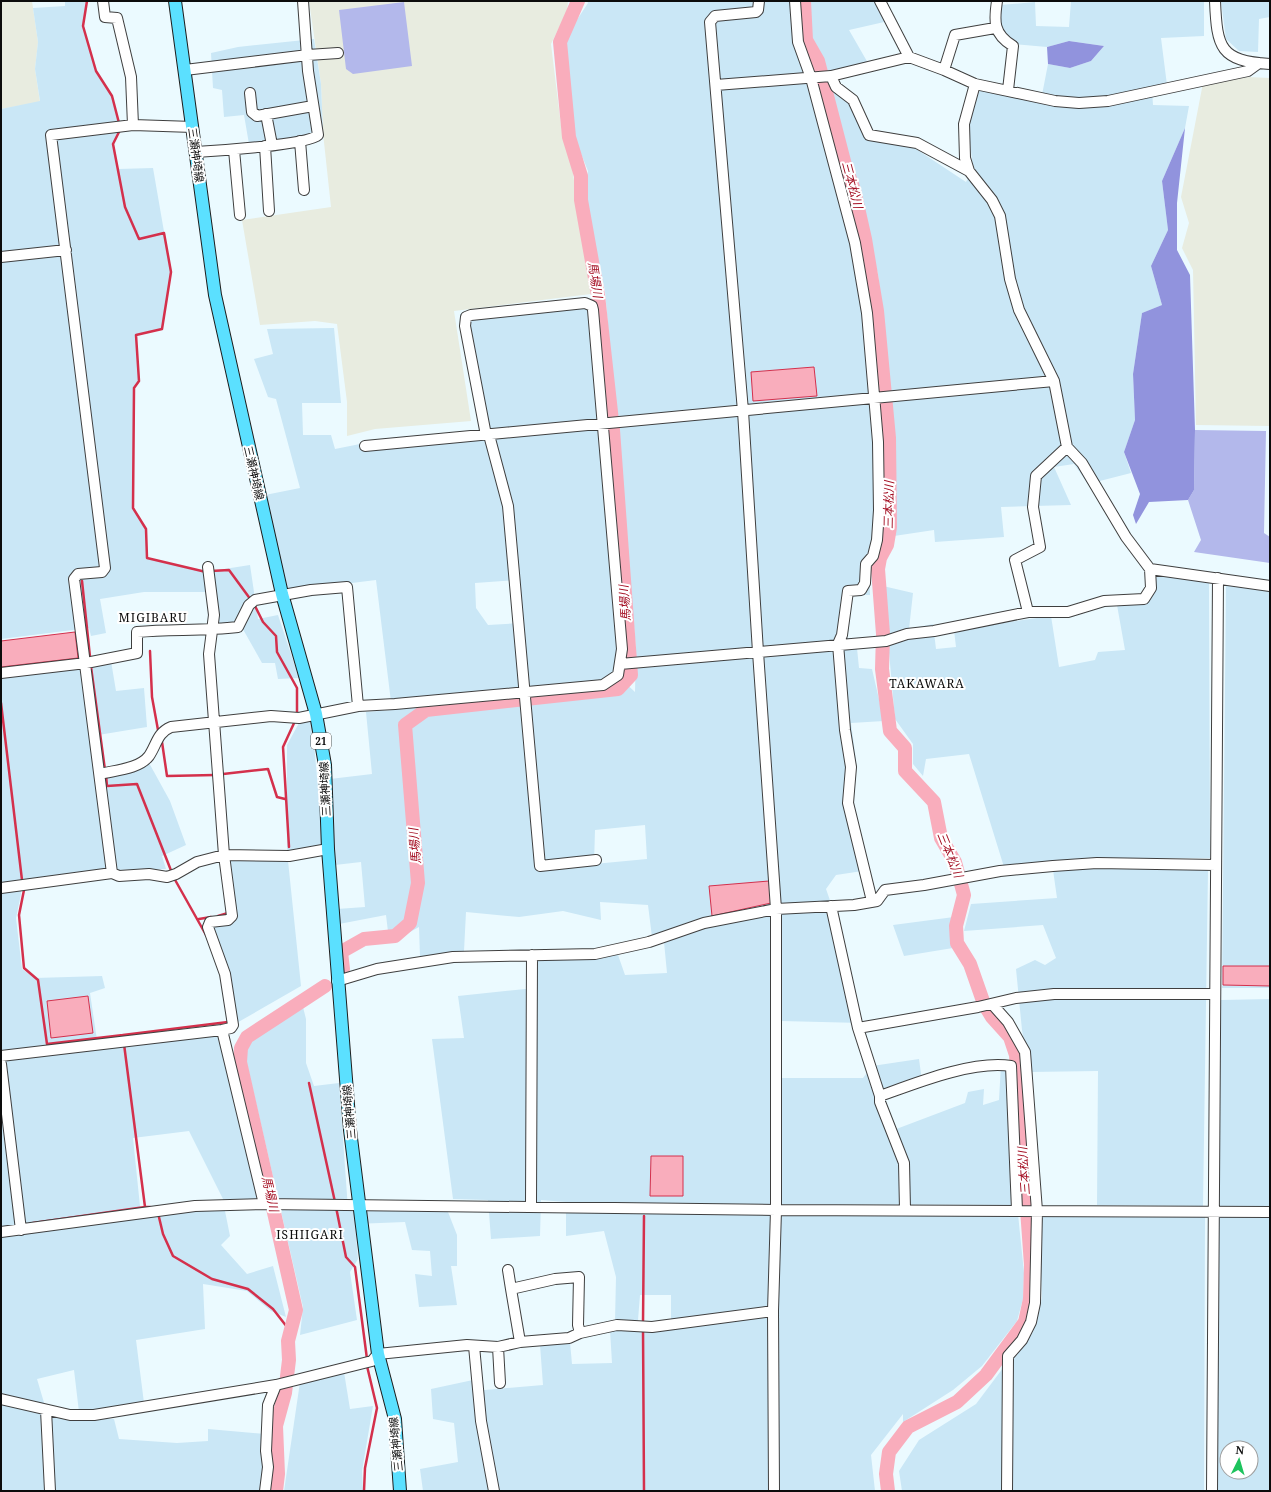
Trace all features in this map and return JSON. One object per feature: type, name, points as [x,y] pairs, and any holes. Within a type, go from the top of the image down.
[{"type":"main road","name":"三瀬神埼線","points":[[175,1],[215,295],[282,594],[316,714],[325,765],[328,849],[337,981],[359,1206],[370,1359],[395,1419],[400,1491]]},
{"type":"street","points":[[103,1],[105,17],[117,18],[131,77],[124,126]]},
{"type":"street","points":[[196,152],[234,150],[300,141],[316,137],[318,135],[308,71],[303,1]]},
{"type":"street","points":[[759,1],[759,7],[756,12],[715,16],[710,22],[743,411],[776,909],[776,1210],[773,1311],[774,1491]]},
{"type":"street","points":[[795,1],[798,42],[810,78],[855,243],[867,313],[875,398],[878,442],[877,540],[873,556],[866,564],[865,583],[861,590],[848,591],[842,635],[838,644],[845,730],[852,767],[848,803],[872,901]]},
{"type":"street","points":[[880,1],[909,58]]},
{"type":"street","points":[[997,1],[994,20],[996,28],[1012,46],[1008,90]]},
{"type":"street","points":[[1215,1],[1219,41],[1229,54],[1241,61],[1270,64]]},
{"type":"street","points":[[944,70],[956,35],[996,28]]},
{"type":"street","points":[[185,70],[308,55],[338,53]]},
{"type":"street","points":[[716,85],[831,76],[909,58],[944,70],[975,84],[1055,101],[1073,103],[1108,101],[1248,71],[1259,63]]},
{"type":"street","points":[[831,76],[836,87],[853,100],[869,135],[917,143],[969,171]]},
{"type":"street","points":[[620,664],[886,640],[907,634],[934,631],[1028,612],[1068,612],[1104,601],[1144,599],[1151,588],[1150,569],[1126,537],[1082,463],[1067,447],[1054,381],[1019,310],[1015,291],[1010,279],[1000,216],[992,200],[969,171],[965,158],[964,124],[975,84]]},
{"type":"street","points":[[250,93],[254,114],[257,116],[313,106]]},
{"type":"street","points":[[266,114],[269,211]]},
{"type":"street","points":[[112,873],[74,579],[78,574],[102,572],[105,568],[51,135],[124,126],[193,128]]},
{"type":"street","points":[[300,141],[304,190]]},
{"type":"street","points":[[234,150],[240,215]]},
{"type":"street","points":[[1,257],[66,250]]},
{"type":"street","points":[[100,774],[137,765],[148,757],[162,731],[171,727],[271,716],[294,718],[358,706],[395,704],[525,691],[603,685],[618,675],[622,649],[604,424],[593,310],[592,306],[585,303],[470,315],[466,317],[465,326],[485,430],[489,435],[508,506],[525,691],[540,866],[596,860]]},
{"type":"street","points":[[365,446],[1054,381]]},
{"type":"street","points":[[1028,612],[1014,560],[1040,547],[1033,507],[1036,476],[1067,447]]},
{"type":"street","points":[[1,1056],[222,1030],[231,1028],[233,1025],[225,974],[208,927],[210,922],[228,920],[232,916],[224,855],[209,654],[214,615],[208,567]]},
{"type":"street","points":[[1150,569],[1270,586]]},
{"type":"street","points":[[1212,1491],[1218,578]]},
{"type":"street","points":[[1,673],[86,663],[138,653],[137,632],[168,629],[212,630],[238,627],[249,605],[254,600],[282,594],[346,587],[358,706]]},
{"type":"street","points":[[1,888],[112,873],[119,876],[149,874],[173,875],[197,862],[224,855],[289,856],[328,849]]},
{"type":"street","points":[[337,981],[377,969],[453,956],[595,954],[649,942],[704,923],[776,909],[854,905],[877,901],[885,890],[924,885],[966,876],[1006,870],[1097,863],[1216,865]]},
{"type":"street","points":[[831,906],[858,1028],[880,1096],[880,1102],[904,1163],[905,1209]]},
{"type":"street","points":[[531,1206],[532,955]]},
{"type":"street","points":[[858,1028],[978,1007],[1016,998],[1054,994],[1215,994]]},
{"type":"street","points":[[992,1004],[1008,1022],[1025,1052],[1037,1211],[1035,1303],[1031,1322],[1022,1340],[1008,1356],[1007,1491]]},
{"type":"street","points":[[222,1030],[264,1204]]},
{"type":"street","points":[[1,1064],[21,1230]]},
{"type":"street","points":[[880,1096],[953,1072],[1001,1064],[1011,1066],[1017,1210]]},
{"type":"street","points":[[1,1232],[195,1206],[264,1204],[776,1210],[905,1209],[1270,1212]]},
{"type":"street","points":[[508,1270],[520,1342]]},
{"type":"street","points":[[511,1288],[555,1279],[579,1277],[578,1325],[580,1333]]},
{"type":"street","points":[[1,1399],[70,1415],[94,1415],[276,1385],[370,1359],[467,1345],[498,1347],[520,1342],[569,1338],[580,1333],[617,1325],[652,1327],[773,1311]]},
{"type":"street","points":[[474,1346],[481,1421],[494,1491]]},
{"type":"street","points":[[498,1347],[500,1383]]},
{"type":"street","points":[[265,1491],[268,1467],[266,1451],[268,1405],[276,1385]]},
{"type":"street","points":[[46,1410],[50,1491]]},
{"type":"shaded area","points":[[1,1],[32,1],[38,42],[35,69],[40,102],[1,109]]},
{"type":"shaded area","points":[[65,1],[87,1],[83,26],[96,71],[112,96],[120,130],[113,144],[118,169],[153,168],[171,272],[162,329],[136,335],[139,381],[134,388],[133,508],[146,529],[147,558],[205,572],[250,565],[258,619],[278,615],[299,678],[278,679],[275,663],[262,663],[240,624],[216,627],[217,592],[144,592],[100,599],[106,633],[91,636],[89,628],[1,639],[1,109],[40,101],[35,69],[38,42],[33,8],[65,6]]},
{"type":"shaded area","points":[[309,1],[568,1],[567,11],[551,44],[562,134],[572,167],[591,294],[454,311],[471,421],[375,429],[347,436],[347,402],[337,324],[315,321],[260,325],[242,220],[331,207],[323,133],[321,84]]},
{"type":"shaded area","points":[[587,1],[798,1],[801,42],[858,243],[882,442],[869,566],[870,595],[850,595],[845,638],[856,638],[859,668],[872,669],[884,721],[851,723],[856,760],[851,804],[869,870],[836,875],[826,889],[833,909],[862,1023],[781,1021],[781,1078],[863,1078],[872,1066],[919,1059],[922,1081],[880,1096],[891,1131],[965,1103],[968,1092],[984,1089],[983,1105],[999,1100],[1001,1064],[1011,1066],[1016,1205],[771,1204],[770,1308],[671,1320],[671,1295],[640,1295],[638,1320],[615,1321],[616,1277],[604,1231],[566,1236],[566,1202],[541,1200],[540,1236],[491,1239],[488,1200],[453,1199],[432,1039],[464,1038],[458,996],[535,988],[535,958],[618,955],[625,975],[667,973],[664,942],[652,937],[648,905],[600,902],[601,920],[563,911],[519,917],[466,912],[464,951],[420,957],[419,927],[399,938],[389,940],[386,915],[339,924],[337,909],[365,907],[361,862],[335,865],[330,779],[372,774],[366,712],[392,710],[376,580],[287,591],[265,495],[300,488],[276,399],[268,397],[254,359],[273,354],[267,329],[334,328],[341,403],[302,403],[303,435],[331,435],[335,449],[390,438],[481,430],[460,314],[595,298],[625,657],[620,678],[635,692],[636,649],[605,291],[584,197],[588,171],[574,136],[565,38],[588,3]],"holes":[[[518,580],[522,623],[488,625],[476,608],[475,583]],[[645,825],[647,859],[594,864],[595,830]]]},
{"type":"shaded area","points":[[808,1],[883,1],[893,20],[849,30],[872,70],[829,80],[811,37]]},
{"type":"shaded area","points":[[1071,1],[1204,1],[1204,36],[1161,38],[1167,85],[1152,90],[1153,105],[1189,106],[1185,128],[1162,181],[1168,230],[1151,266],[1162,305],[1142,313],[1133,374],[1135,420],[1124,452],[1131,473],[1088,484],[1074,464],[1054,467],[1071,505],[1001,507],[1004,537],[935,542],[934,530],[894,536],[895,437],[878,274],[830,90],[849,103],[865,138],[910,145],[966,182],[973,168],[968,125],[977,88],[1041,100],[1048,64],[1070,68],[1091,61],[1104,46],[1069,41],[1047,47],[1013,44],[997,24],[1000,5],[1035,2],[1036,26],[1069,27]]},
{"type":"shaded area","points":[[1221,1],[1270,1],[1270,17],[1259,19],[1258,52],[1239,51],[1226,39]]},
{"type":"shaded area","points":[[404,2],[412,66],[353,74],[346,69],[339,10]]},
{"type":"shaded area","points":[[314,39],[321,84],[323,133],[249,144],[244,115],[224,117],[222,90],[213,88],[211,53],[238,47]]},
{"type":"shaded area","points":[[1069,41],[1104,46],[1091,61],[1070,68],[1048,64],[1047,47]]},
{"type":"shaded area","points":[[1248,77],[1270,78],[1270,426],[1196,425],[1193,270],[1182,248],[1189,223],[1181,197],[1203,83]]},
{"type":"shaded area","points":[[1185,128],[1177,203],[1177,250],[1190,275],[1195,430],[1194,490],[1188,500],[1149,502],[1136,524],[1133,515],[1140,494],[1124,452],[1135,420],[1133,374],[1142,313],[1162,305],[1151,266],[1168,230],[1162,181]]},
{"type":"shaded area","points":[[814,367],[817,396],[753,401],[751,372]]},
{"type":"shaded area","points":[[1195,430],[1266,431],[1264,533],[1270,537],[1270,563],[1194,552],[1201,540],[1188,500],[1194,490]]},
{"type":"shaded area","points":[[1156,575],[1209,582],[1210,858],[1095,858],[1004,867],[969,754],[926,759],[923,776],[913,764],[913,744],[895,719],[883,586],[913,593],[909,629],[933,624],[936,649],[956,647],[954,630],[1051,616],[1059,667],[1095,660],[1098,652],[1125,650],[1117,605],[1148,602]]},
{"type":"shaded area","points":[[1226,584],[1270,591],[1270,988],[1222,988]]},
{"type":"shaded area","points":[[75,632],[78,658],[1,667],[1,641]]},
{"type":"shaded area","points":[[111,661],[116,691],[144,688],[147,727],[92,736],[97,779],[148,761],[170,801],[186,845],[162,856],[166,869],[113,870],[21,881],[21,894],[16,918],[22,969],[35,978],[102,976],[105,988],[90,993],[97,1040],[217,1027],[257,1199],[224,1201],[189,1131],[133,1138],[141,1216],[202,1210],[225,1211],[230,1236],[221,1245],[247,1274],[273,1266],[286,1317],[271,1311],[247,1291],[203,1284],[205,1329],[136,1340],[144,1403],[79,1412],[74,1370],[37,1379],[45,1406],[1,1393],[1,677]]},
{"type":"shaded area","points":[[312,721],[323,845],[287,851],[287,745],[299,723]]},
{"type":"shaded area","points":[[226,850],[287,851],[301,986],[235,1024],[211,926],[234,921]]},
{"type":"shaded area","points":[[1103,867],[1208,870],[1203,1206],[1097,1205],[1098,1071],[1030,1072],[1022,1030],[1016,969],[1035,960],[1045,965],[1056,958],[1043,925],[964,931],[971,904],[1057,898],[1053,870]]},
{"type":"shaded area","points":[[769,881],[771,903],[712,916],[709,886]]},
{"type":"shaded area","points":[[954,917],[950,933],[953,948],[904,956],[893,925]]},
{"type":"shaded area","points":[[1223,966],[1270,966],[1270,986],[1223,985]]},
{"type":"shaded area","points":[[88,996],[93,1033],[51,1038],[47,1001]]},
{"type":"shaded area","points":[[1270,999],[1270,1206],[1218,1207],[1221,1000]]},
{"type":"shaded area","points":[[303,1007],[306,1019],[306,1063],[314,1086],[339,1083],[348,1209],[448,1212],[457,1235],[457,1266],[451,1266],[457,1305],[419,1307],[415,1274],[432,1276],[430,1251],[412,1250],[405,1222],[355,1224],[358,1259],[350,1272],[357,1320],[300,1335],[303,1307],[245,1055],[254,1035]]},
{"type":"shaded area","points":[[651,1156],[683,1156],[683,1196],[650,1196]]},
{"type":"shaded area","points":[[782,1211],[1018,1214],[1024,1273],[1023,1299],[1017,1321],[982,1366],[953,1390],[903,1422],[903,1414],[871,1455],[875,1491],[423,1491],[420,1469],[458,1462],[454,1423],[433,1419],[431,1389],[473,1380],[474,1391],[543,1385],[540,1345],[570,1342],[572,1364],[612,1363],[610,1330],[779,1314],[778,1216]]},
{"type":"shaded area","points":[[1039,1214],[1205,1217],[1204,1491],[1011,1491],[1013,1360],[1033,1332],[1042,1298]]},
{"type":"shaded area","points":[[1218,1217],[1270,1217],[1270,1491],[1218,1491]]},
{"type":"shaded area","points":[[1003,1368],[1002,1491],[902,1491],[899,1471],[919,1440],[976,1404]]},
{"type":"shaded area","points":[[344,1372],[350,1409],[373,1406],[362,1471],[363,1491],[284,1491],[300,1382]]},
{"type":"shaded area","points":[[1,1405],[73,1419],[114,1419],[119,1439],[177,1443],[208,1441],[208,1429],[265,1434],[263,1491],[1,1491]]},
{"type":"waterway","points":[[87,1],[83,26],[96,71],[112,96],[119,123]]},
{"type":"waterway","name":"馬場川","points":[[343,969],[341,952],[364,939],[395,936],[410,923],[418,883],[405,725],[426,710],[618,689],[631,675],[613,430],[598,295],[581,200],[581,176],[569,137],[560,42],[578,1]]},
{"type":"waterway","name":"三本松川","points":[[804,1],[806,40],[818,61],[845,165],[854,190],[865,239],[877,311],[889,438],[890,527],[887,545],[880,558],[878,569],[883,634],[882,669],[890,731],[905,748],[905,771],[934,802],[941,838],[955,862],[964,895],[956,926],[957,943],[970,964],[984,1004],[992,1017],[1010,1037],[1016,1055],[1031,1265],[1030,1299],[1025,1322],[986,1375],[957,1402],[908,1427],[889,1452],[886,1474],[888,1491]]},
{"type":"waterway","points":[[120,130],[113,144],[125,207],[139,239],[164,233],[171,272],[162,329],[136,335],[139,381],[134,388],[133,508],[146,529],[147,558],[206,572]]},
{"type":"waterway","points":[[211,571],[229,570],[251,600]]},
{"type":"waterway","points":[[82,581],[90,657]]},
{"type":"waterway","points":[[254,604],[263,622],[276,636],[277,652],[297,688],[297,716]]},
{"type":"waterway","points":[[150,651],[152,697],[158,730]]},
{"type":"waterway","points":[[91,667],[105,770]]},
{"type":"waterway","points":[[1,703],[22,880]]},
{"type":"waterway","points":[[289,847],[283,747],[295,721]]},
{"type":"waterway","points":[[162,742],[167,776],[215,775]]},
{"type":"waterway","points":[[223,774],[268,769],[277,797],[285,799]]},
{"type":"waterway","points":[[106,775],[107,786],[137,784],[172,873]]},
{"type":"waterway","points":[[174,878],[206,935]]},
{"type":"waterway","points":[[24,890],[19,915],[24,968],[38,980],[47,1044],[123,1035],[124,1039]]},
{"type":"waterway","points":[[218,916],[228,913]]},
{"type":"waterway","points":[[199,919],[211,917]]},
{"type":"waterway","name":"馬場川","points":[[276,1491],[278,1474],[276,1426],[285,1393],[289,1360],[288,1341],[296,1310],[240,1062],[241,1048],[247,1037],[325,986]]},
{"type":"waterway","points":[[123,1035],[228,1022]]},
{"type":"waterway","points":[[124,1044],[145,1207],[150,1207]]},
{"type":"waterway","points":[[309,1083],[335,1202]]},
{"type":"waterway","points":[[33,1223],[145,1207]]},
{"type":"waterway","points":[[336,1207],[346,1257],[355,1267],[367,1359]]},
{"type":"waterway","points":[[158,1213],[163,1234],[173,1256],[212,1279],[248,1289],[273,1309],[287,1327],[288,1341]]},
{"type":"waterway","points":[[643,1323],[644,1216]]},
{"type":"waterway","points":[[643,1328],[644,1491]]},
{"type":"waterway","points":[[364,1491],[365,1468],[377,1408],[367,1366]]},
{"type":"district","name":"MIGIBARU","points":[[153,618]]},
{"type":"district","name":"TAKAWARA","points":[[927,684]]},
{"type":"district","name":"ISHIIGARI","points":[[310,1235]]}]
